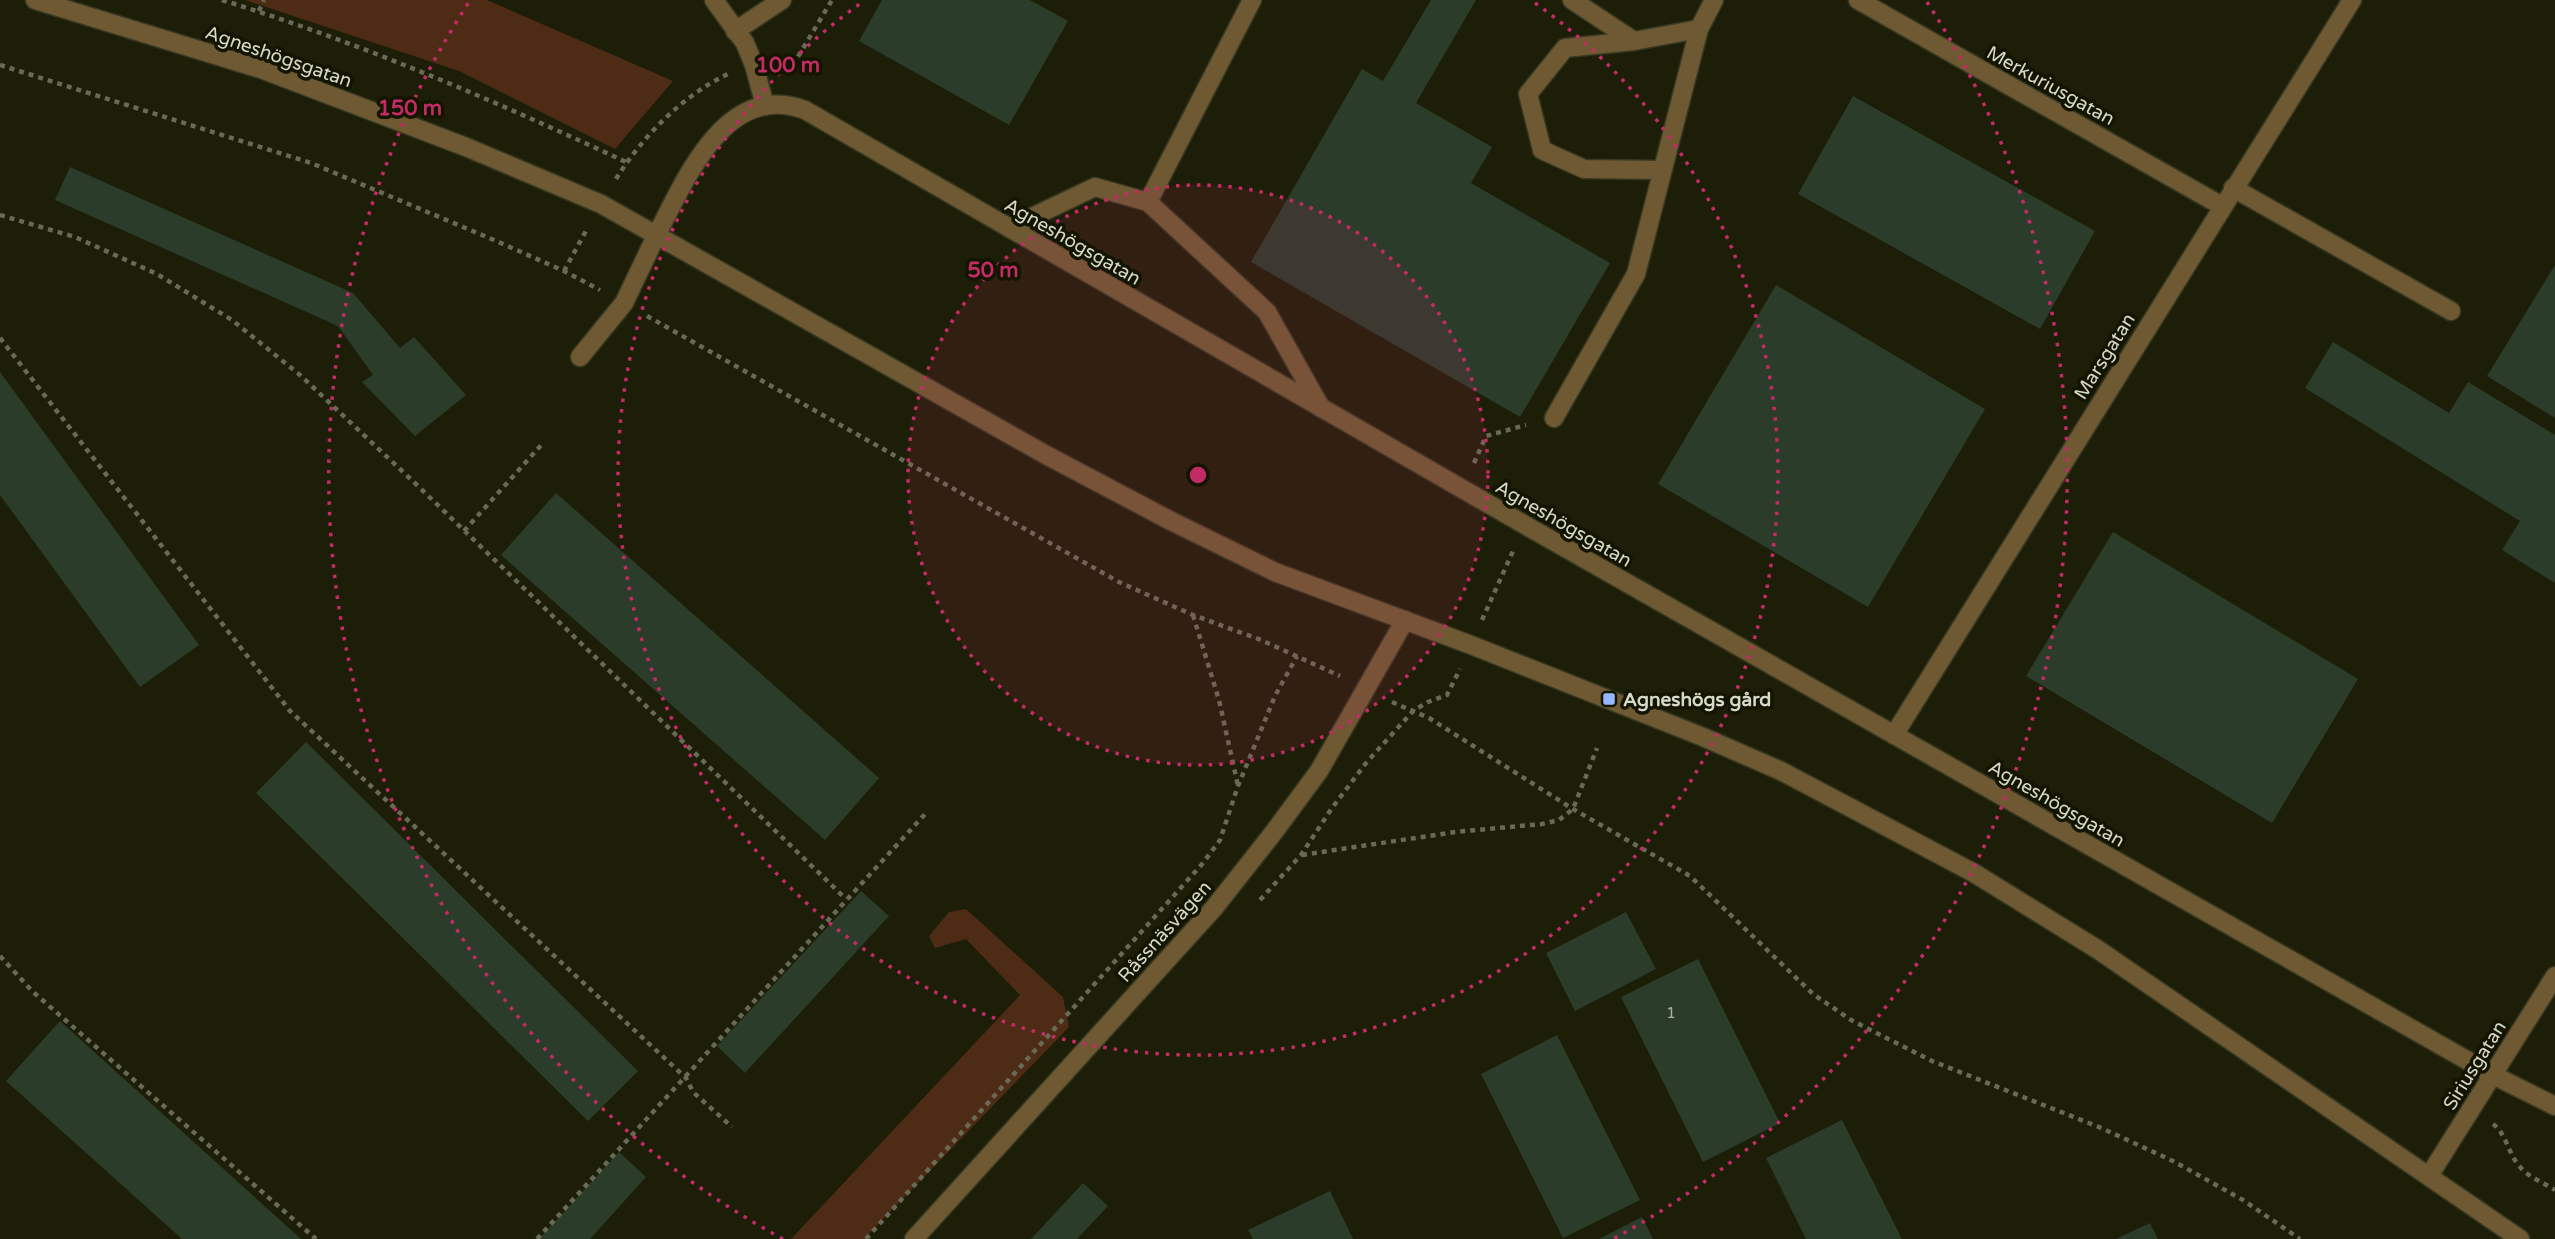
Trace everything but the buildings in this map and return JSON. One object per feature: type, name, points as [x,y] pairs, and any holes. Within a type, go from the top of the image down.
[{"type":"street","name":"Agneshögsgatan","points":[[35,0],[261,69],[466,147],[601,204],[1048,456],[1275,572],[1405,620],[1770,766],[1974,873],[2097,949],[2520,1239]]},
{"type":"street","points":[[714,0],[745,43],[765,106]]},
{"type":"street","points":[[735,31],[782,0]]},
{"type":"street","points":[[1148,202],[1252,0]]},
{"type":"street","points":[[1572,0],[1634,41]]},
{"type":"street","points":[[1554,418],[1636,274],[1699,29],[1714,0]]},
{"type":"street","name":"Merkuriusgatan","points":[[1858,0],[2222,206]]},
{"type":"street","name":"Marsgatan","points":[[1894,735],[2352,0]]},
{"type":"street","points":[[1663,170],[1584,169],[1542,150],[1528,94],[1565,48],[1634,41],[1699,29]]},
{"type":"street","name":"Agneshögsgatan","points":[[657,234],[690,172],[707,145],[721,130],[739,116],[773,103],[805,110],[1894,735],[2493,1075],[2555,1106]]},
{"type":"street","points":[[1009,228],[1095,187],[1148,202],[1267,312],[1321,408]]},
{"type":"street","points":[[2233,188],[2451,311]]},
{"type":"street","points":[[580,357],[624,303],[657,234]]},
{"type":"street","name":"Råssnäsvägen","points":[[914,1239],[1214,908],[1275,832],[1319,771],[1405,620]]},
{"type":"street","name":"Siriusgatan","points":[[2429,1176],[2555,976]]},
{"type":"path","points":[[222,0],[376,54],[512,110],[626,162]]},
{"type":"path","points":[[259,11],[264,0]]},
{"type":"path","points":[[0,65],[311,163],[552,266],[624,303],[1119,582],[1297,656],[1429,718],[1573,809],[1690,876],[1813,994],[1851,1020],[1932,1061],[2099,1127],[2174,1161],[2243,1200],[2300,1239]]},
{"type":"path","points":[[0,215],[75,237],[157,274],[232,320],[300,375],[846,900]]},
{"type":"path","points":[[0,338],[290,712],[686,1078],[693,1092],[732,1127]]},
{"type":"path","points":[[1464,490],[1486,436],[1554,418]]},
{"type":"path","points":[[464,531],[543,443]]},
{"type":"path","points":[[1193,615],[1219,700],[1238,786]]},
{"type":"path","points":[[866,1239],[1203,863],[1220,840],[1238,786],[1275,696],[1297,656]]},
{"type":"path","points":[[1413,711],[1366,763],[1301,855],[1559,820],[1573,809],[1597,748]]},
{"type":"path","points":[[537,1239],[926,813]]},
{"type":"path","points":[[0,956],[32,991],[316,1239]]},
{"type":"path","points":[[2472,1109],[2501,1129],[2507,1146],[2521,1168],[2555,1190]]},
{"type":"shaded area","points":[[245,0],[487,0],[673,81],[615,149],[459,71]]},
{"type":"shaded area","points":[[966,909],[1063,997],[1069,1027],[864,1239],[791,1239],[1020,995],[966,939],[935,948],[929,936],[949,912]]},
{"type":"place","name":"Agneshögs gård","points":[[1609,699]]}]
